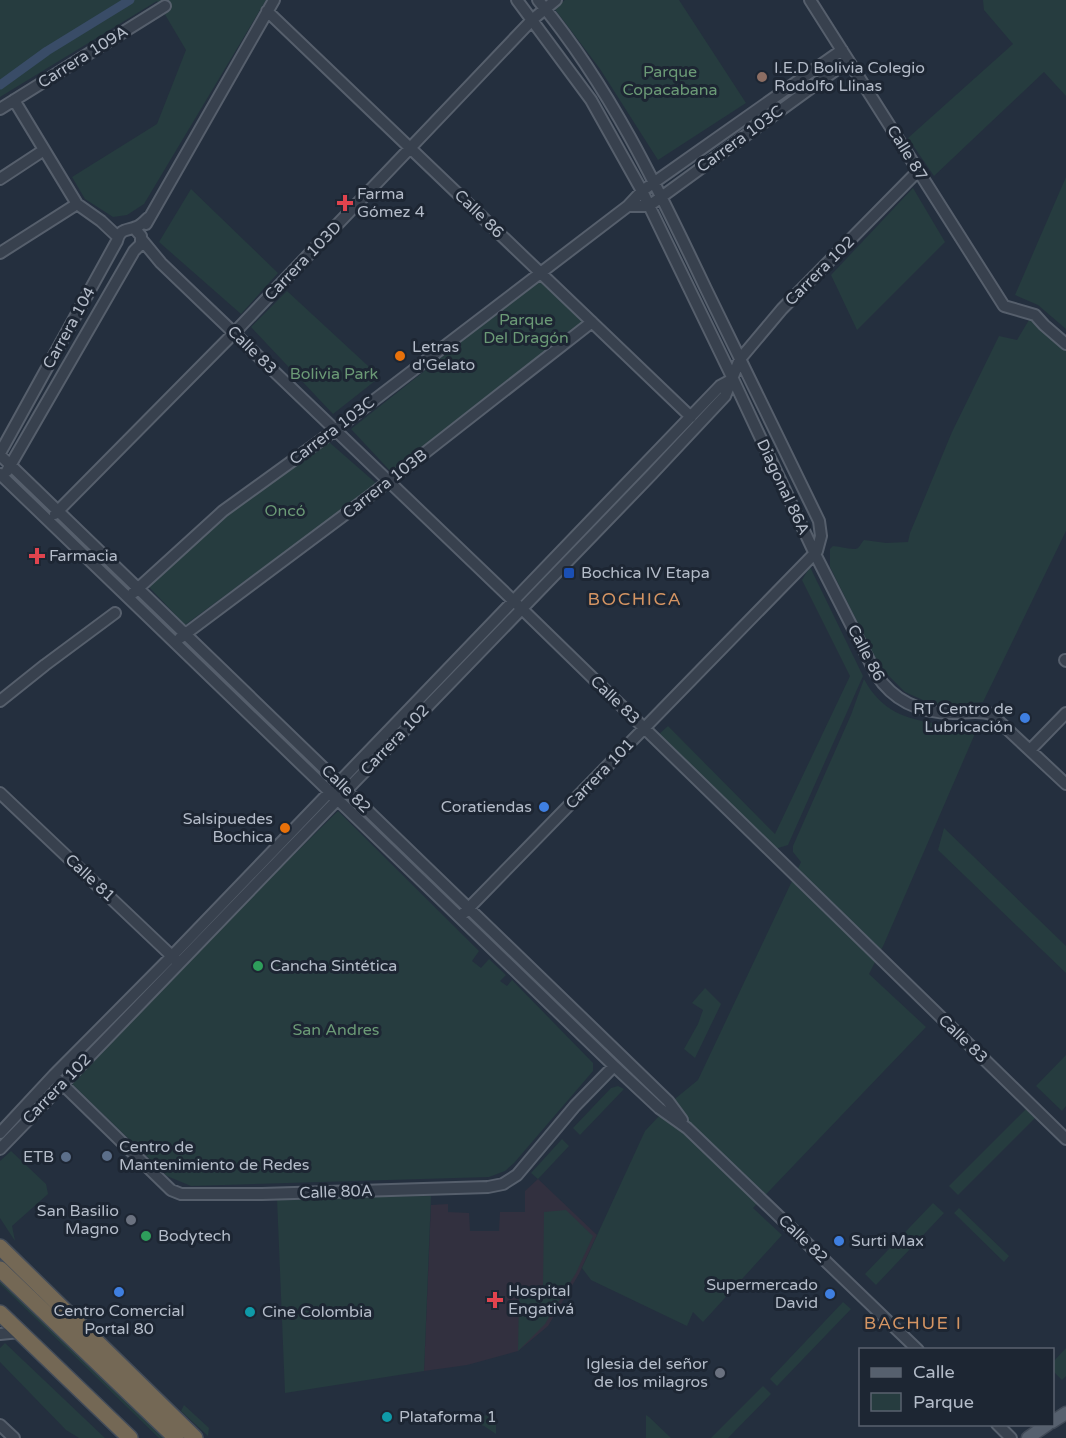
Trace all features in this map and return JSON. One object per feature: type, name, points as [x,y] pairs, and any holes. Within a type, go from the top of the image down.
[{"type":"highway","points":[[0,1247],[195,1438]]},
{"type":"highway","points":[[0,1269],[176,1438]]},
{"type":"highway","points":[[0,1313],[130,1438]]},
{"type":"main road","points":[[1033,1437],[1047,1426]]},
{"type":"street","name":"Carrera 104","points":[[1,478],[11,465],[136,239],[274,0]]},
{"type":"street","name":"Diagonal 86A","points":[[517,0],[591,100],[642,191],[734,379],[814,553],[818,549],[821,536],[819,521],[662,196],[603,88],[541,4]]},
{"type":"street","name":"Carrera 103D","points":[[49,521],[234,333],[533,19],[541,4],[556,0]]},
{"type":"street","name":"Calle 87","points":[[810,0],[1004,306],[1035,315],[1066,344]]},
{"type":"street","name":"Carrera 109A","points":[[0,109],[165,6]]},
{"type":"street","name":"Calle 86","points":[[267,11],[691,417]]},
{"type":"street","name":"Carrera 103C","points":[[129,597],[223,511],[335,430],[541,273],[628,206],[642,191],[842,50]]},
{"type":"street","name":"Carrera 103C","points":[[649,206],[848,61]]},
{"type":"street","points":[[14,100],[77,204],[101,221],[136,239]]},
{"type":"street","points":[[0,179],[44,150]]},
{"type":"street","name":"Carrera 102","points":[[176,960],[330,790],[518,605],[599,529],[652,474],[725,396],[734,379],[740,358],[782,309],[918,171]]},
{"type":"street","points":[[0,253],[77,204]]},
{"type":"street","points":[[628,206],[649,206]]},
{"type":"street","points":[[101,221],[118,239]]},
{"type":"street","name":"Carrera 104","points":[[0,454],[122,231],[136,239]]},
{"type":"street","name":"Calle 83","points":[[118,239],[123,250],[136,239],[518,605],[1066,1139]]},
{"type":"street","name":"Carrera 103B","points":[[175,642],[388,482],[592,322]]},
{"type":"street","name":"Carrera 102","points":[[0,1133],[58,1079],[339,799],[518,605],[590,521],[720,386],[734,379]]},
{"type":"street","name":"Calle 82","points":[[0,454],[469,908],[687,1128],[916,1348]]},
{"type":"street","points":[[643,466],[652,474]]},
{"type":"street","name":"Calle 82","points":[[1,478],[129,597],[614,1066],[664,1105]]},
{"type":"street","points":[[590,521],[599,529]]},
{"type":"street","name":"Calle 86","points":[[814,553],[884,686],[909,706],[928,711],[992,714],[1066,784]]},
{"type":"street","name":"Carrera 101","points":[[460,917],[814,553]]},
{"type":"street","points":[[0,701],[115,613]]},
{"type":"street","points":[[222,687],[231,678]]},
{"type":"street","points":[[1031,749],[1066,713]]},
{"type":"street","name":"Calle 81","points":[[0,793],[176,960]]},
{"type":"street","name":"Calle 80A","points":[[58,1079],[165,1185],[181,1194],[262,1194],[488,1187],[510,1180],[614,1066]]},
{"type":"street","name":"Carrera 102","points":[[0,1149],[58,1079]]},
{"type":"street","points":[[0,1334],[20,1332]]},
{"type":"street","points":[[0,1425],[14,1438]]},
{"type":"street","points":[[998,1426],[1011,1438]]},
{"type":"shaded area","name":"Hospital Engativá","points":[[538,1179],[597,1235],[579,1274],[548,1326],[518,1351],[467,1365],[424,1371],[431,1205],[448,1204],[448,1212],[469,1213],[470,1231],[499,1231],[500,1212],[525,1212],[525,1191]]},
{"type":"green space","points":[[0,0],[266,0],[144,204],[127,215],[113,217],[85,199],[72,177],[157,124],[186,50],[157,1],[0,97]]},
{"type":"green space","name":"Parque Copacabana","points":[[565,0],[679,0],[746,103],[658,160],[600,69],[554,8]]},
{"type":"green space","points":[[983,0],[1066,0],[1066,96],[1044,72],[934,176],[908,138],[1013,44],[984,10]]},
{"type":"green space","points":[[1066,177],[1066,329],[1038,305],[1015,295]]},
{"type":"green space","points":[[913,188],[945,242],[857,330],[831,275]]},
{"type":"green space","points":[[191,189],[278,273],[241,314],[159,242]]},
{"type":"green space","name":"Parque Del Dragón","points":[[541,279],[586,322],[393,474],[351,429]]},
{"type":"green space","name":"Bolivia Park","points":[[287,291],[380,377],[333,414],[251,327]]},
{"type":"green space","points":[[1032,315],[1066,346],[1066,531],[983,702],[943,705],[925,701],[905,692],[879,666],[830,567],[830,549],[833,546],[856,549],[864,540],[886,543],[908,542],[952,432],[999,336],[1017,340]]},
{"type":"green space","name":"Oncó","points":[[329,442],[377,484],[185,625],[148,586],[215,524],[267,483]]},
{"type":"green space","points":[[810,567],[863,676],[788,845],[775,849],[657,736],[668,726],[775,834],[850,676],[802,580]]},
{"type":"green space","points":[[864,679],[878,699],[895,712],[927,722],[977,729],[869,974],[926,1027],[753,1208],[782,1235],[703,1322],[693,1312],[687,1326],[591,1280],[582,1268],[645,1131],[676,1098],[698,1080],[801,862],[793,852],[793,846],[851,715]]},
{"type":"green space","name":"San Andres","points":[[338,811],[479,951],[472,961],[481,968],[489,959],[506,975],[500,981],[507,986],[512,980],[593,1063],[593,1071],[514,1163],[505,1171],[489,1177],[191,1186],[167,1176],[72,1084],[206,942]]},
{"type":"green space","points":[[944,828],[1066,946],[1066,973],[938,850]]},
{"type":"green space","points":[[705,988],[721,1004],[695,1058],[684,1049],[703,1010],[692,1003]]},
{"type":"green space","points":[[1066,1055],[1066,1106],[1062,1111],[1036,1086]]},
{"type":"green space","points":[[618,1086],[624,1089],[580,1135],[573,1128],[611,1088]]},
{"type":"green space","points":[[1029,1106],[1038,1115],[958,1195],[949,1186]]},
{"type":"green space","points":[[562,1139],[569,1146],[538,1179],[531,1173]]},
{"type":"green space","points":[[11,1151],[46,1184],[48,1194],[12,1226],[15,1241],[0,1218],[0,1161]]},
{"type":"green space","points":[[431,1196],[424,1371],[285,1393],[277,1198]]},
{"type":"green space","points":[[933,1203],[944,1213],[876,1285],[865,1274]]},
{"type":"green space","points":[[959,1208],[1009,1256],[1004,1262],[954,1213]]},
{"type":"green space","points":[[566,1210],[593,1236],[576,1273],[545,1324],[518,1351],[519,1297],[544,1294],[554,1297],[560,1290],[543,1286],[544,1212]]},
{"type":"green space","points":[[0,1275],[167,1438],[159,1438],[0,1284]]},
{"type":"green space","points":[[843,1302],[851,1309],[777,1386],[770,1379]]},
{"type":"green space","points":[[5,1343],[105,1438],[79,1438],[66,1430],[0,1362],[0,1348]]},
{"type":"green space","points":[[1066,1348],[1066,1376],[1062,1380],[1054,1372],[1054,1361]]},
{"type":"green space","points":[[763,1386],[771,1394],[728,1438],[711,1438]]},
{"type":"green space","points":[[184,1405],[209,1428],[208,1436],[181,1411]]},
{"type":"green space","points":[[487,1415],[496,1420],[496,1434],[466,1419]]},
{"type":"green space","points":[[646,1415],[649,1417],[671,1438],[646,1438]]},
{"type":"waterway","points":[[0,85],[47,51],[130,0]]},
{"type":"place","name":"I.E.D Bolivia Colegio Rodolfo Llinas","points":[[762,77]]},
{"type":"place","name":"Farma Gómez 4","points":[[345,203]]},
{"type":"place","name":"Letras d'Gelato","points":[[400,356]]},
{"type":"place","name":"Farmacia","points":[[37,556]]},
{"type":"place","name":"Bochica IV Etapa","points":[[569,573]]},
{"type":"place","name":"RT Centro de Lubricación","points":[[1025,718]]},
{"type":"place","name":"Coratiendas","points":[[544,807]]},
{"type":"place","name":"Salsipuedes Bochica","points":[[285,828]]},
{"type":"place","name":"Cancha Sintética","points":[[258,966]]},
{"type":"place","name":"Centro de Mantenimiento de Redes","points":[[107,1156]]},
{"type":"place","name":"ETB","points":[[66,1157]]},
{"type":"place","name":"San Basilio Magno","points":[[131,1220]]},
{"type":"place","name":"Bodytech","points":[[146,1236]]},
{"type":"place","name":"Surti Max","points":[[839,1241]]},
{"type":"place","name":"Centro Comercial Portal 80","points":[[119,1292]]},
{"type":"place","name":"Supermercado David","points":[[830,1294]]},
{"type":"place","name":"Hospital Engativá","points":[[495,1300]]},
{"type":"place","name":"Cine Colombia","points":[[250,1312]]},
{"type":"place","name":"Iglesia del señor de los milagros","points":[[720,1373]]},
{"type":"place","name":"Plataforma 1","points":[[387,1417]]},
{"type":"district","name":"BOCHICA","points":[[635,599]]},
{"type":"district","name":"BACHUE I","points":[[913,1323]]}]
